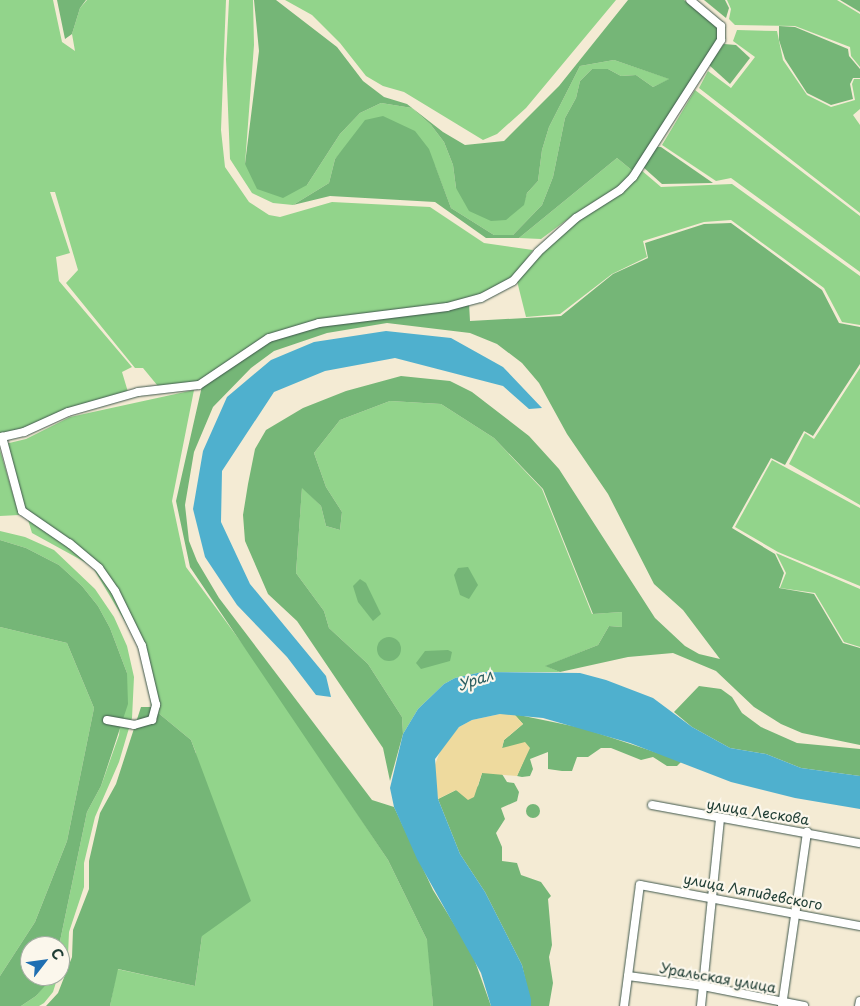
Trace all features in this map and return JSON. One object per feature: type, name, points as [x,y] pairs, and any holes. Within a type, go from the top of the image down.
[{"type":"street","points":[[107,720],[134,725],[152,720],[156,705],[142,646],[115,591],[98,568],[70,544],[22,511],[2,437],[24,432],[68,412],[138,392],[199,385],[269,338],[319,323],[447,307],[481,298],[513,281],[576,218],[620,190],[633,177],[721,40],[721,26],[690,0]]},
{"type":"street","name":"улица Лескова","points":[[652,805],[720,819],[807,832],[860,843]]},
{"type":"street","points":[[701,1006],[720,819]]},
{"type":"street","points":[[782,1004],[797,912],[807,832]]},
{"type":"street","name":"улица Ляпидевского","points":[[628,976],[640,885],[712,896],[860,926]]},
{"type":"street","points":[[624,1006],[628,976]]},
{"type":"street","name":"Уральская улица","points":[[628,976],[703,986],[782,1004],[804,1006]]},
{"type":"street","points":[[859,1006],[860,1001]]},
{"type":"green space","points":[[0,0],[53,0],[62,42],[75,51],[72,34],[80,8],[87,0],[226,0],[221,130],[225,167],[249,202],[269,215],[280,217],[332,202],[430,207],[484,243],[533,250],[510,282],[454,304],[320,321],[198,384],[162,391],[143,368],[135,368],[66,283],[78,270],[55,192],[50,192],[70,253],[56,257],[59,281],[132,367],[122,372],[128,392],[68,408],[26,428],[0,434]]},
{"type":"green space","points":[[57,0],[86,0],[80,8],[72,34],[65,39]]},
{"type":"green space","points":[[229,0],[253,0],[254,45],[245,164],[307,185],[340,134],[360,113],[381,103],[412,108],[431,125],[444,142],[453,165],[456,188],[523,205],[527,193],[538,181],[542,150],[549,127],[580,66],[614,60],[670,79],[653,87],[636,75],[621,76],[608,69],[592,69],[580,81],[576,98],[565,118],[553,177],[542,205],[513,235],[494,235],[451,208],[435,166],[350,142],[335,159],[329,183],[293,205],[273,203],[252,193],[230,159],[226,59]]},
{"type":"green space","points":[[254,0],[276,0],[337,47],[363,81],[384,97],[407,104],[443,132],[465,145],[504,141],[559,86],[628,0],[684,0],[716,23],[721,36],[634,172],[617,158],[519,238],[486,238],[435,202],[330,196],[293,205],[329,183],[335,159],[365,120],[383,116],[415,131],[429,149],[451,208],[494,235],[513,235],[542,205],[553,177],[565,118],[576,98],[580,81],[592,69],[608,69],[621,76],[636,75],[653,87],[669,79],[614,60],[580,66],[549,127],[542,150],[538,181],[527,193],[524,205],[506,220],[491,221],[469,211],[456,188],[453,165],[444,142],[431,125],[412,108],[381,103],[360,113],[340,134],[307,185],[283,198],[257,189],[245,164],[259,51]]},
{"type":"green space","points":[[285,0],[616,0],[526,108],[497,134],[483,140],[404,92],[383,86],[366,76],[340,43],[312,15]]},
{"type":"green space","points":[[704,0],[725,0],[729,8],[726,18]]},
{"type":"green space","points":[[727,0],[837,0],[860,14],[860,67],[851,56],[850,47],[795,26],[735,25],[729,19],[731,9]]},
{"type":"green space","points":[[840,0],[860,0],[860,12]]},
{"type":"green space","points":[[779,26],[795,27],[848,49],[849,56],[860,69],[860,78],[853,78],[850,84],[853,99],[831,105],[807,93],[785,59],[779,40]]},
{"type":"green space","points":[[737,30],[777,31],[783,60],[807,95],[831,107],[855,100],[852,84],[854,79],[860,79],[860,109],[853,115],[860,125],[860,213],[699,88],[708,71],[731,88],[755,57],[733,41]]},
{"type":"green space","points":[[724,44],[736,45],[750,58],[730,84],[709,65]]},
{"type":"green space","points":[[695,90],[860,216],[860,272],[731,178],[716,181],[662,145]]},
{"type":"green space","points":[[656,147],[661,147],[713,183],[662,184],[643,167]]},
{"type":"green space","points":[[617,158],[634,172],[619,186],[576,213],[541,239],[519,238]]},
{"type":"green space","points":[[641,170],[661,187],[732,184],[860,276],[860,325],[842,322],[824,288],[731,220],[704,222],[643,241],[647,257],[612,274],[560,314],[526,317],[517,281],[546,247]]},
{"type":"green space","points":[[731,223],[822,290],[839,323],[860,327],[860,364],[813,436],[804,431],[785,465],[771,458],[732,528],[775,554],[784,573],[779,588],[814,594],[843,643],[860,648],[860,745],[802,733],[781,724],[754,707],[716,671],[673,653],[628,657],[560,672],[545,666],[598,645],[609,626],[622,627],[622,612],[593,614],[543,489],[494,438],[441,404],[390,401],[340,420],[314,453],[326,487],[342,512],[340,530],[326,526],[321,506],[302,488],[296,573],[324,611],[329,628],[368,664],[402,717],[403,734],[390,781],[383,748],[297,621],[268,594],[245,541],[243,515],[248,484],[255,449],[266,430],[303,408],[346,391],[401,376],[450,381],[472,392],[529,436],[559,469],[655,618],[685,646],[699,654],[720,659],[683,610],[654,584],[608,494],[567,434],[539,383],[522,363],[497,344],[470,333],[387,323],[327,333],[274,351],[251,368],[213,407],[194,452],[185,505],[189,541],[197,561],[219,598],[372,800],[394,807],[433,890],[472,953],[491,1006],[433,1006],[427,940],[388,860],[190,567],[176,501],[202,386],[271,338],[320,324],[469,303],[470,321],[561,316],[613,274],[648,258],[645,243],[704,224]]},
{"type":"green space","points":[[860,368],[860,505],[789,464],[805,433],[814,439]]},
{"type":"green space","points":[[194,390],[172,501],[186,567],[263,672],[388,860],[428,942],[433,1006],[110,1006],[117,969],[195,986],[202,936],[196,753],[191,740],[151,707],[148,660],[92,566],[32,533],[5,444],[26,439],[70,417]]},
{"type":"green space","points":[[390,401],[441,404],[494,438],[542,489],[592,614],[622,612],[622,627],[609,626],[598,645],[546,666],[560,672],[482,672],[455,678],[444,684],[418,709],[403,734],[402,717],[368,664],[329,628],[324,611],[296,573],[302,487],[321,506],[326,526],[340,530],[342,512],[326,487],[314,453],[340,420]]},
{"type":"green space","points":[[0,450],[19,515],[0,516]]},
{"type":"green space","points":[[772,460],[860,508],[860,586],[778,552],[735,527]]},
{"type":"green space","points":[[0,531],[25,537],[54,550],[95,589],[114,617],[127,646],[134,677],[132,718],[119,762],[95,817],[84,863],[84,887],[69,936],[61,936],[87,812],[101,786],[119,735],[127,673],[110,628],[98,606],[82,586],[59,565],[26,548],[0,540]]},
{"type":"green space","points":[[0,540],[26,548],[59,565],[82,586],[98,606],[110,628],[127,673],[128,704],[101,786],[87,812],[61,936],[26,936],[35,922],[67,841],[94,708],[67,643],[0,627]]},
{"type":"green space","points":[[776,553],[860,589],[860,647],[844,642],[815,593],[780,588],[786,573]]},
{"type":"green space","points":[[468,567],[478,585],[469,599],[460,595],[454,575],[458,568]]},
{"type":"green space","points":[[360,579],[366,583],[381,614],[373,621],[358,602],[353,586]]},
{"type":"green space","points":[[0,627],[67,643],[94,708],[67,841],[35,922],[26,936],[20,936],[20,945],[0,976]]},
{"type":"green space","points":[[389,637],[398,640],[401,649],[398,658],[389,661],[380,658],[377,649],[380,640]]},
{"type":"green space","points":[[448,650],[452,652],[450,661],[421,669],[416,663],[425,651]]},
{"type":"green space","points":[[699,686],[721,689],[732,697],[742,713],[761,727],[797,743],[860,749],[860,776],[801,768],[766,754],[730,748],[692,727],[674,712]]},
{"type":"green space","points":[[141,707],[151,707],[191,740],[251,901],[202,936],[195,986],[118,969],[110,1006],[46,1006],[58,993],[61,986],[70,986],[73,930],[89,889],[89,861],[100,813],[116,784]]},
{"type":"green space","points":[[514,714],[582,728],[682,761],[677,766],[667,766],[653,757],[641,760],[611,748],[601,748],[588,757],[577,757],[572,771],[562,771],[548,769],[548,752],[530,759],[533,769],[530,776],[517,776],[529,748],[502,748],[504,740],[523,724]]},
{"type":"green space","points":[[495,772],[502,774],[507,782],[514,783],[519,792],[517,801],[501,808],[505,819],[496,833],[502,847],[502,861],[517,863],[521,875],[541,882],[551,896],[548,899],[552,945],[549,957],[553,983],[549,1006],[531,1006],[522,965],[485,892],[460,854],[438,799],[456,790],[462,793],[478,786],[482,773]]},
{"type":"green space","points":[[530,804],[536,804],[540,811],[536,818],[530,818],[526,814],[526,808]]},
{"type":"green space","points":[[20,945],[20,986],[45,986],[36,996],[21,1006],[0,1006],[0,976]]},
{"type":"green space","points":[[44,986],[55,986],[53,992],[39,1006],[21,1006],[36,996]]},
{"type":"sand","points":[[500,714],[514,714],[523,724],[504,740],[502,748],[525,742],[530,748],[517,776],[482,773],[474,797],[468,800],[456,790],[438,799],[433,770],[442,746],[459,727],[472,720]]},
{"type":"water","points":[[386,331],[451,338],[503,367],[542,408],[529,409],[503,386],[395,358],[325,371],[274,392],[222,471],[221,522],[250,584],[326,676],[331,697],[316,695],[287,657],[237,605],[205,557],[193,509],[203,451],[227,397],[271,360],[314,342]]},
{"type":"water","name":"Урал","points":[[482,672],[580,673],[606,680],[653,698],[692,727],[730,748],[766,754],[801,768],[860,776],[860,809],[795,798],[731,782],[630,743],[543,718],[500,714],[472,720],[459,727],[435,759],[438,799],[460,854],[485,892],[522,965],[531,999],[531,1006],[491,1006],[481,973],[417,859],[394,807],[390,788],[403,734],[418,709],[444,684],[455,678]]}]
